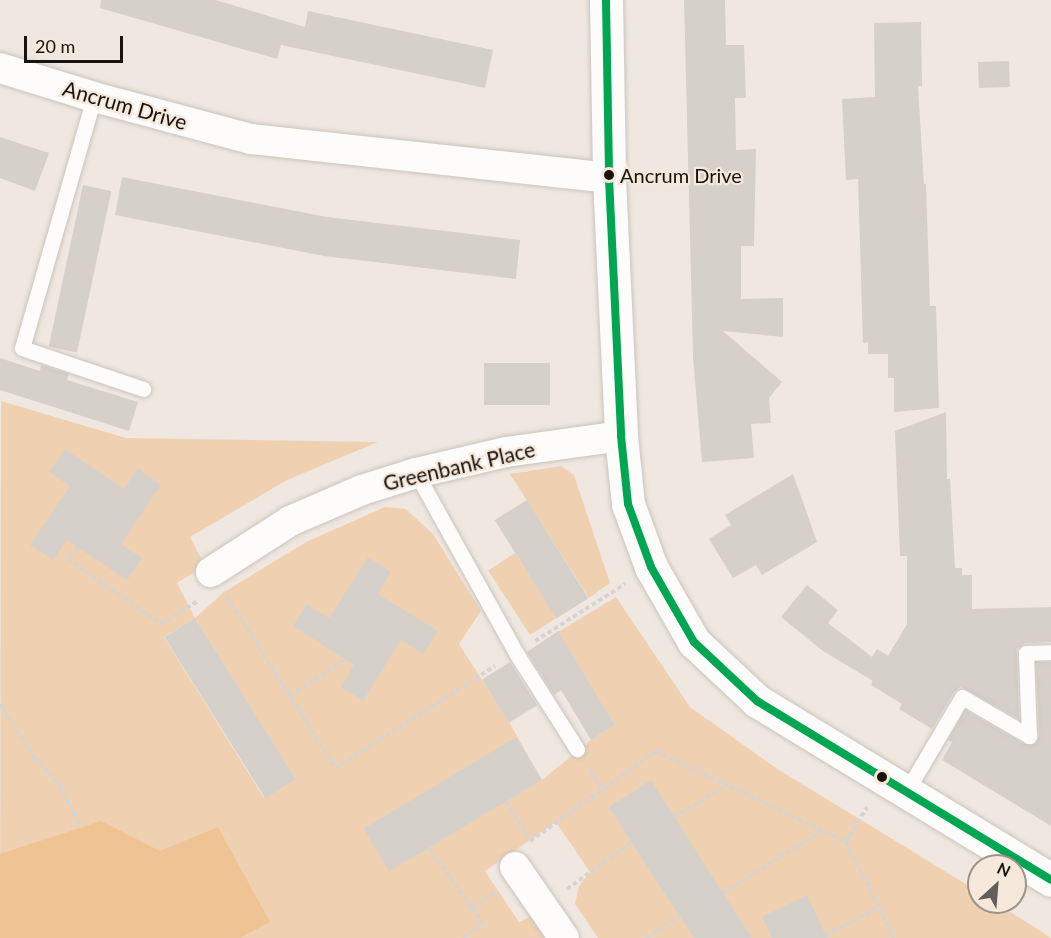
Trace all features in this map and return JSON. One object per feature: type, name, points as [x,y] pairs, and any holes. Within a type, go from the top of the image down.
[{"type":"street","points":[[606,0],[609,178],[621,436],[628,504],[651,567],[694,642],[757,701],[1051,880]]},
{"type":"street","name":"Ancrum Drive","points":[[0,68],[94,97],[250,139],[609,178]]},
{"type":"street","name":"Greenbank Place","points":[[216,580],[290,521],[362,490],[416,472],[506,452],[621,436]]},
{"type":"street","points":[[518,871],[564,938]]},
{"type":"lane","points":[[94,97],[22,348],[143,389]]},
{"type":"lane","points":[[416,472],[516,653],[577,749]]},
{"type":"lane","points":[[895,786],[962,697],[1029,736],[1026,653],[1051,652]]},
{"type":"path","points":[[78,547],[68,559],[161,624],[216,580],[336,768],[651,567]]},
{"type":"path","points":[[290,696],[346,659]]},
{"type":"path","points":[[0,704],[34,757],[60,786],[79,823]]},
{"type":"path","points":[[472,908],[518,871],[530,840],[656,750],[846,842],[894,938]]},
{"type":"path","points":[[675,817],[728,785]]},
{"type":"path","points":[[846,842],[895,786]]},
{"type":"path","points":[[506,802],[530,840]]},
{"type":"path","points":[[723,893],[823,830]]},
{"type":"path","points":[[542,907],[632,842]]},
{"type":"path","points":[[429,848],[483,924],[463,938]]},
{"type":"path","points":[[826,935],[879,907]]},
{"type":"path","points":[[646,938],[680,916]]},
{"type":"shaded area","points":[[1,401],[126,438],[378,442],[287,480],[190,537],[205,566],[177,583],[195,618],[224,592],[308,541],[385,507],[406,509],[433,534],[481,611],[459,644],[509,722],[542,780],[591,740],[615,725],[558,632],[616,597],[690,707],[776,768],[967,885],[967,914],[1014,914],[1051,938],[598,938],[575,904],[579,886],[590,872],[556,822],[485,871],[519,922],[531,916],[545,938],[0,938]],"holes":[[[195,618],[295,779],[264,798],[164,637]]]},
{"type":"shaded area","points":[[561,466],[574,475],[610,583],[589,598],[510,474]]},
{"type":"shaded area","points":[[515,553],[557,618],[530,635],[488,570]]},
{"type":"shaded area","points":[[101,821],[160,851],[218,827],[270,922],[240,938],[0,938],[0,854]]},
{"type":"building","points":[[101,0],[216,0],[305,27],[308,11],[493,50],[485,88],[281,45],[277,59],[100,8]]},
{"type":"building","points":[[684,0],[725,0],[726,45],[744,45],[746,98],[735,98],[736,150],[756,149],[754,246],[741,246],[741,299],[783,298],[783,337],[723,331],[782,382],[769,398],[771,423],[751,424],[754,458],[702,462],[693,357]]},
{"type":"building","points":[[921,22],[922,86],[918,86],[924,184],[926,184],[930,306],[936,306],[939,408],[894,412],[894,378],[888,378],[888,354],[868,354],[868,342],[863,343],[858,179],[846,180],[842,99],[875,97],[874,23]]},
{"type":"building","points":[[1009,61],[1010,87],[979,88],[978,62]]},
{"type":"building","points":[[0,137],[49,153],[35,191],[0,178]]},
{"type":"building","points":[[122,177],[327,217],[520,240],[516,279],[324,256],[115,215]]},
{"type":"building","points":[[83,185],[111,191],[77,352],[49,346]]},
{"type":"building","points":[[0,358],[40,371],[41,365],[69,374],[67,380],[138,402],[129,431],[0,390]]},
{"type":"building","points":[[484,363],[550,363],[550,405],[484,405]]},
{"type":"building","points":[[946,412],[947,479],[950,479],[955,568],[962,568],[962,575],[972,575],[972,609],[1051,607],[1051,642],[1025,643],[1017,649],[1019,719],[961,687],[954,692],[932,729],[899,709],[902,704],[871,685],[873,681],[823,651],[781,617],[807,585],[838,610],[828,623],[872,657],[877,649],[888,656],[907,624],[907,556],[900,556],[895,431]]},
{"type":"building","points":[[65,449],[124,489],[138,468],[161,485],[121,544],[142,558],[127,580],[67,540],[53,560],[30,545],[70,486],[49,472]]},
{"type":"building","points":[[793,474],[817,542],[762,575],[756,565],[733,578],[709,539],[731,525],[725,515]]},
{"type":"building","points":[[527,500],[588,598],[556,619],[495,520]]},
{"type":"building","points":[[368,557],[391,572],[378,594],[438,631],[423,654],[401,640],[363,701],[341,687],[354,665],[293,626],[307,604],[329,618]]},
{"type":"building","points":[[195,618],[296,779],[265,798],[164,637]]},
{"type":"building","points":[[558,631],[615,725],[591,740],[561,690],[554,695],[527,652]]},
{"type":"building","points":[[510,662],[537,705],[509,723],[482,679]]},
{"type":"building","points":[[1036,662],[1051,662],[1051,826],[942,760],[952,742],[948,740],[965,710],[1024,744],[1034,744],[1039,736]]},
{"type":"building","points":[[516,737],[542,780],[389,872],[363,829]]},
{"type":"building","points":[[651,780],[752,938],[694,938],[609,807]]},
{"type":"building","points":[[807,895],[827,938],[772,938],[762,917]]},
{"type":"transit line","points":[[606,0],[609,178],[621,436],[628,504],[651,567],[694,642],[757,701],[1051,880]]},
{"type":"place","name":"Ancrum Drive","points":[[609,175]]}]
